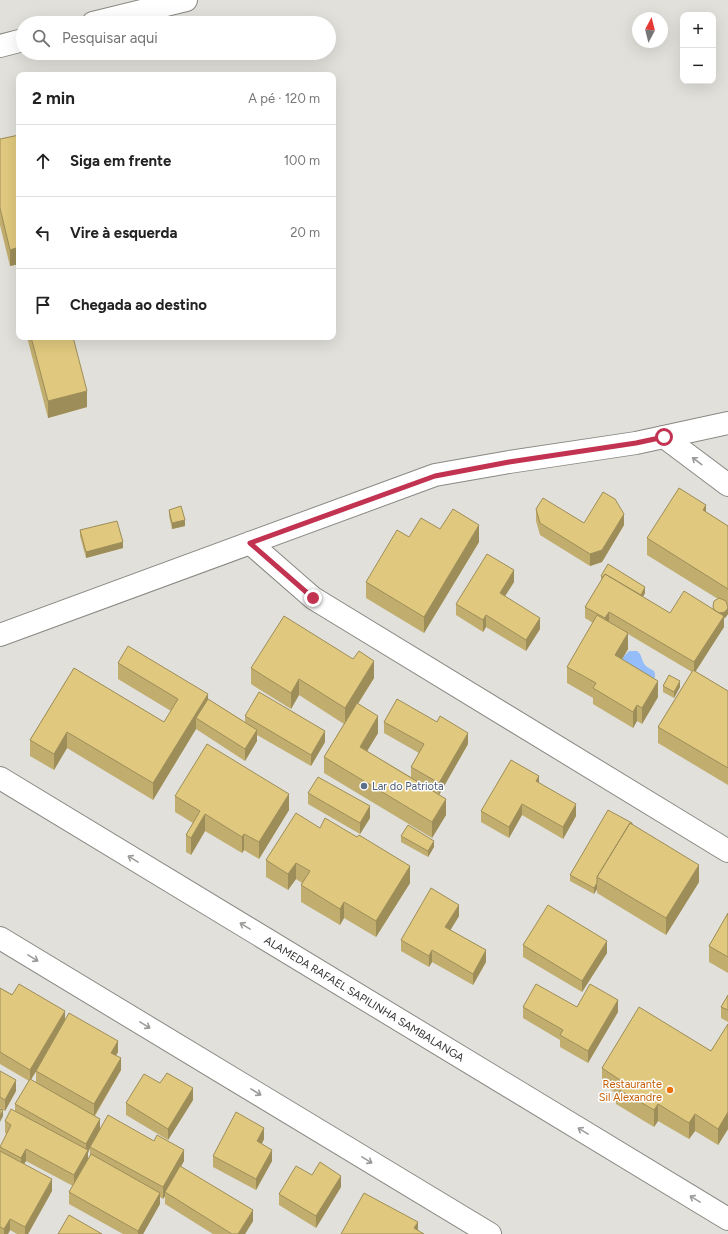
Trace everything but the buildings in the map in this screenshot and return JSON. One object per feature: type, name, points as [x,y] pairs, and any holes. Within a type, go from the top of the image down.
[{"type":"street","points":[[121,16],[186,0]]},
{"type":"street","points":[[0,46],[16,42]]},
{"type":"street","points":[[0,635],[435,476],[509,462],[636,443],[728,423]]},
{"type":"street","points":[[664,437],[728,485]]},
{"type":"street","points":[[250,543],[313,598],[728,851]]},
{"type":"street","name":"ALAMEDA RAFAEL SAPILINHA SAMBALANGA","points":[[0,778],[728,1219]]},
{"type":"street","points":[[0,938],[490,1234]]},
{"type":"water","points":[[629,651],[637,651],[639,653],[645,665],[655,673],[654,680],[622,661],[623,657]]},
{"type":"place","name":"Lar do Patriota","points":[[364,786]]},
{"type":"place","name":"Restaurante Sil Alexandre","points":[[670,1090]]},
{"type":"route","points":[[313,598],[250,543],[435,476],[509,462],[636,443],[664,437]]}]
